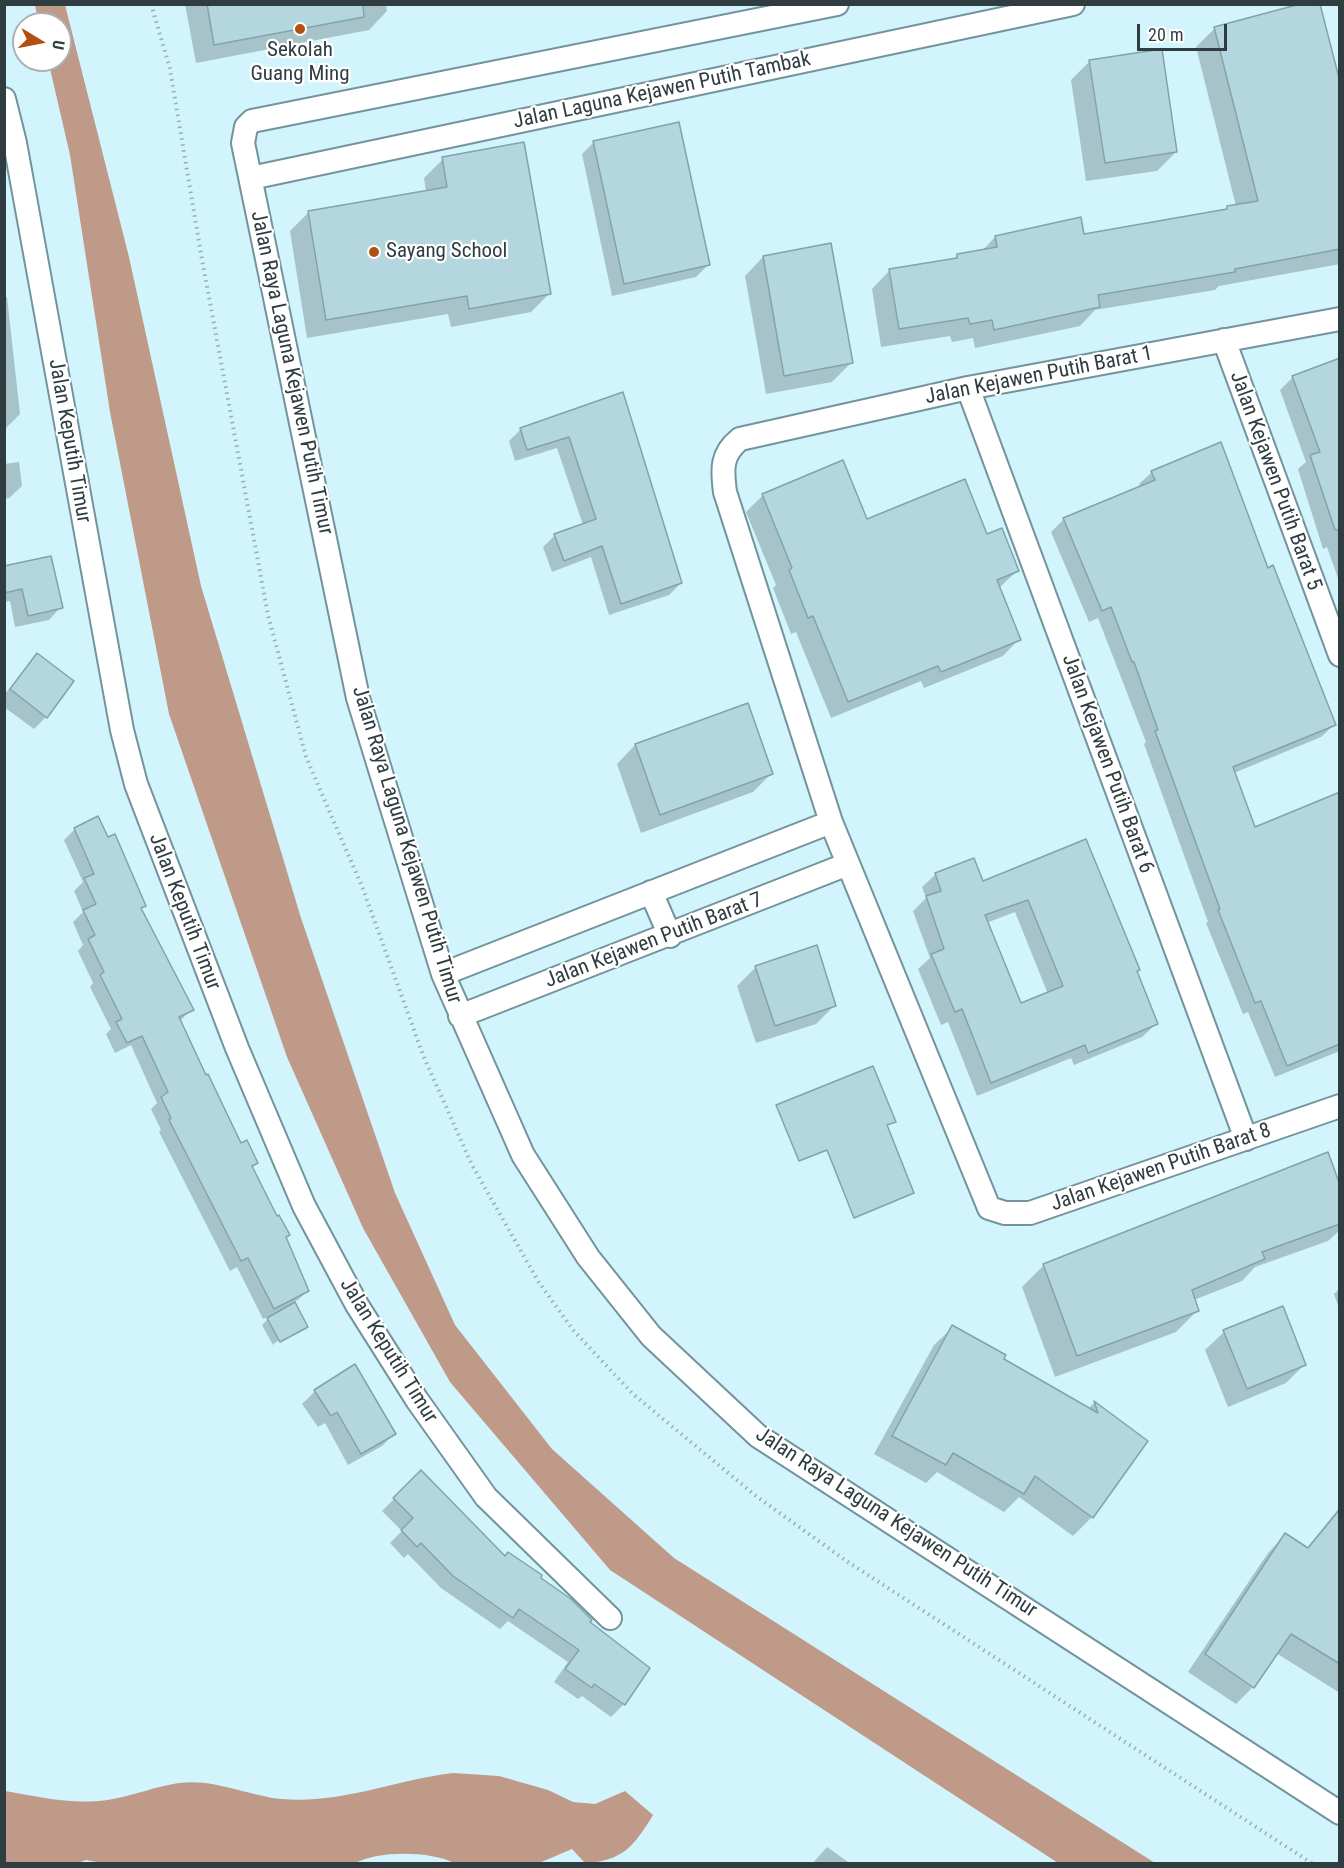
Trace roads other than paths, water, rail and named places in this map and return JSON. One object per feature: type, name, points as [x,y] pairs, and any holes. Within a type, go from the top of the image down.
[{"type":"street","name":"Jalan Raya Laguna Kejawen Putih Timur","points":[[837,4],[252,121],[246,127],[243,136],[251,178],[358,698],[443,974],[523,1155],[588,1257],[651,1336],[759,1436],[1340,1813]]},
{"type":"street","name":"Jalan Laguna Kejawen Putih Tambak","points":[[251,178],[1073,4]]},
{"type":"street","name":"Jalan Keputih Timur","points":[[4,99],[15,143],[122,730],[136,784],[233,1037],[304,1206],[357,1305],[417,1400],[486,1497],[610,1618]]},
{"type":"street","name":"Jalan Kejawen Putih Barat 1","points":[[831,822],[725,492],[721,466],[729,448],[740,439],[968,388],[1340,319]]},
{"type":"street","name":"Jalan Kejawen Putih Barat 5","points":[[1224,340],[1340,655]]},
{"type":"street","name":"Jalan Kejawen Putih Barat 6","points":[[968,388],[1246,1139]]},
{"type":"street","points":[[443,974],[831,822],[848,864]]},
{"type":"street","name":"Jalan Kejawen Putih Barat 8","points":[[848,864],[984,1202],[989,1208],[1005,1214],[1030,1213],[1340,1106]]},
{"type":"street","name":"Jalan Kejawen Putih Barat 7","points":[[460,1016],[670,936],[848,864]]},
{"type":"street","points":[[651,892],[670,936]]},
{"type":"place","name":"Sekolah Guang Ming","points":[[300,29]]},
{"type":"place","name":"Sayang School","points":[[374,252]]}]
